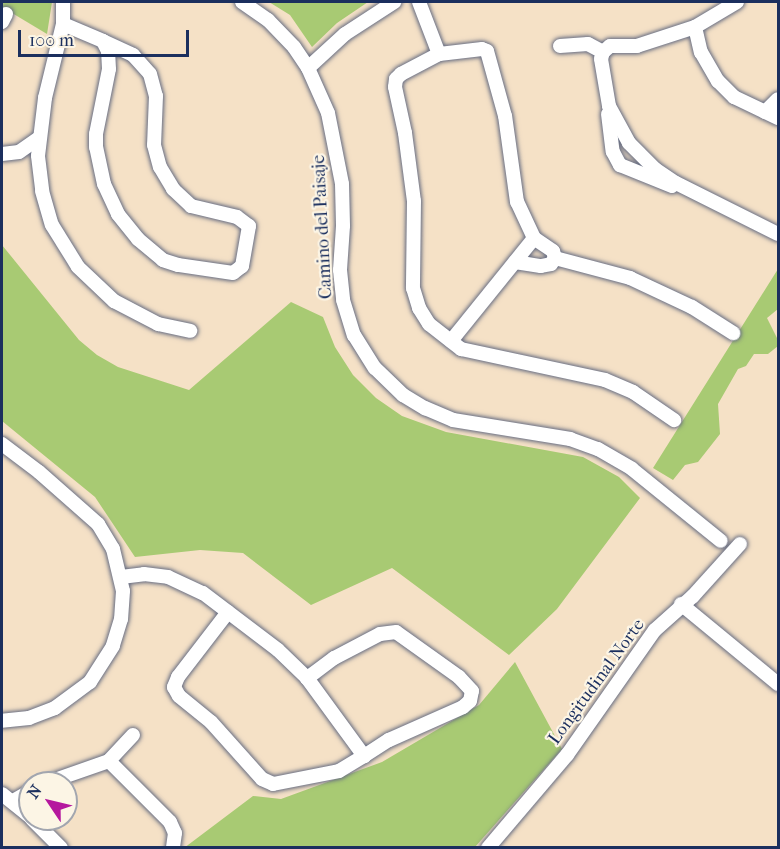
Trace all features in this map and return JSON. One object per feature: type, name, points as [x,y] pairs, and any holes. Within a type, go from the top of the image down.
[{"type":"street","name":"Camino del Paisaje","points":[[242,2],[281,32],[308,68],[328,113],[339,160],[343,205],[340,270],[346,312],[360,347],[379,373],[414,402],[453,420],[570,439],[598,449],[632,469],[721,541]]},
{"type":"street","points":[[308,68],[345,34],[394,2]]},
{"type":"street","points":[[419,2],[439,54]]},
{"type":"street","points":[[687,188],[655,181],[620,165],[613,152],[609,106],[601,59],[603,52],[610,46],[637,46],[695,27],[737,2]]},
{"type":"street","points":[[64,3],[63,24],[45,98],[39,138],[39,173],[46,208],[59,240],[78,267],[101,291],[128,310],[158,324],[190,331]]},
{"type":"street","points":[[63,24],[103,41],[133,55],[150,74],[156,96],[154,145],[160,167],[173,189],[191,206],[237,217],[249,226],[242,266],[233,273],[178,265],[163,260],[138,239],[118,214],[104,184],[96,147],[96,134],[109,69],[108,51],[103,41]]},
{"type":"street","points":[[695,27],[701,52],[718,81],[734,97],[778,118]]},
{"type":"street","points":[[560,46],[588,44],[603,52]]},
{"type":"street","points":[[515,262],[541,266],[551,264],[555,258],[553,251],[534,238],[517,202],[505,116],[487,51],[471,49],[439,54],[401,74],[396,79],[395,87],[405,133],[414,201],[413,288],[424,316],[436,331],[461,349],[605,380],[633,392],[674,420]]},
{"type":"street","points":[[765,112],[778,99]]},
{"type":"street","points":[[609,106],[623,134],[641,156],[660,172],[778,234]]},
{"type":"street","points":[[2,154],[18,152],[39,138]]},
{"type":"street","points":[[451,341],[534,238]]},
{"type":"street","points":[[555,258],[630,278],[692,308],[733,333]]},
{"type":"street","points":[[2,444],[88,513],[113,549],[121,577],[123,605],[118,633],[107,659],[79,692],[56,708],[29,718],[2,721]]},
{"type":"street","name":"Longitudinal Norte","points":[[488,848],[567,755],[655,630],[681,604],[693,596],[740,544]]},
{"type":"street","points":[[121,577],[156,574],[181,581],[203,593],[278,650],[307,678],[364,756]]},
{"type":"street","points":[[681,604],[778,684]]},
{"type":"street","points":[[228,612],[178,677],[174,687],[179,696],[211,722],[262,779],[273,784],[339,771],[389,741],[463,707],[470,700],[470,687],[396,632],[380,634],[334,658],[307,678]]},
{"type":"street","points":[[78,772],[109,761],[133,735]]},
{"type":"street","points":[[109,761],[170,822],[175,833],[173,848]]},
{"type":"street","points":[[44,831],[61,848]]},
{"type":"green space","points":[[2,2],[52,2],[47,34],[2,7]]},
{"type":"green space","points":[[269,2],[368,2],[337,23],[312,47],[290,15]]},
{"type":"green space","points":[[2,245],[79,340],[97,355],[118,367],[189,390],[291,302],[323,317],[335,347],[353,375],[376,398],[402,416],[446,432],[583,457],[619,477],[640,498],[557,609],[509,655],[392,568],[311,605],[243,553],[200,550],[135,557],[95,497],[2,421]]},
{"type":"green space","points":[[778,269],[778,309],[767,318],[778,340],[778,346],[768,354],[754,354],[746,366],[738,369],[718,404],[720,434],[698,462],[685,465],[673,480],[653,468]]},
{"type":"green space","points":[[515,662],[562,749],[475,847],[184,848],[253,796],[281,799],[382,762],[479,705]]}]
